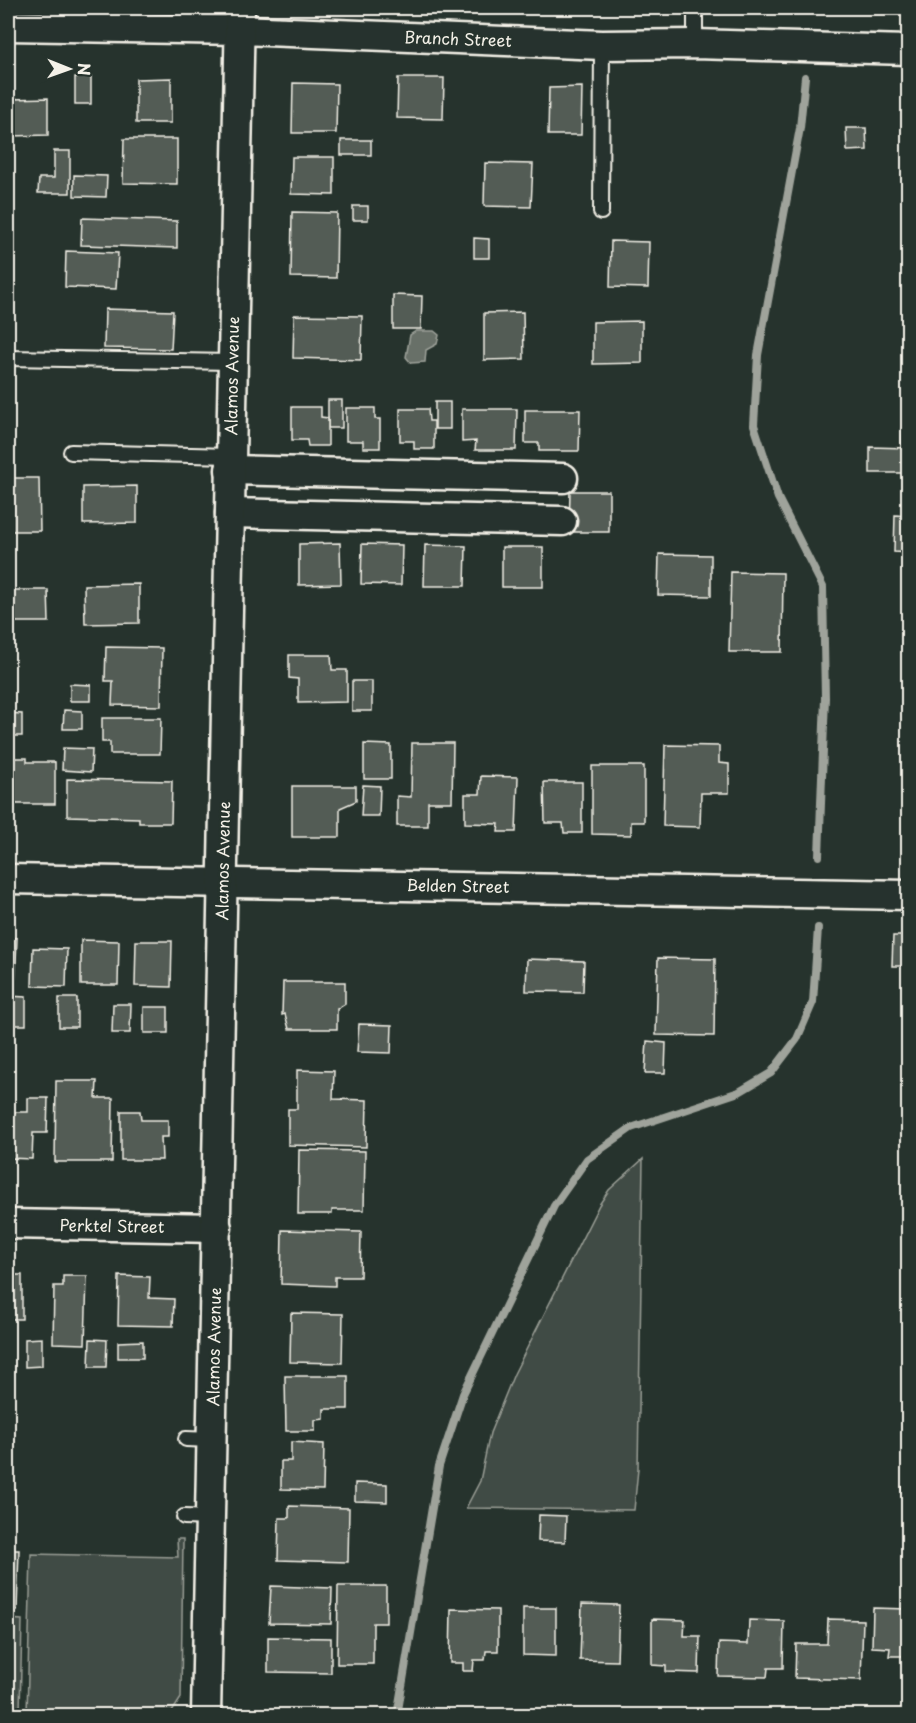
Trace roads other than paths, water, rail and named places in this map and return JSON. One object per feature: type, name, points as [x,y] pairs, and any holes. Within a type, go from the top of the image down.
[{"type":"street","name":"Branch Street","points":[[8,26],[240,19],[602,45],[695,44],[909,50]]},
{"type":"street","name":"Alamos Avenue","points":[[206,1716],[198,1517],[199,1440],[217,1228],[240,19]]},
{"type":"street","points":[[231,463],[563,478]]},
{"type":"street","points":[[518,520],[521,477]]},
{"type":"street","points":[[230,513],[562,521]]},
{"type":"street","name":"Belden Street","points":[[8,879],[909,895]]},
{"type":"street","name":"Perktel Street","points":[[8,1224],[217,1228]]},
{"type":"lane","points":[[694,8],[695,44]]},
{"type":"lane","points":[[601,212],[602,45]]},
{"type":"lane","points":[[8,358],[232,362]]},
{"type":"lane","points":[[72,452],[231,463]]},
{"type":"waterway","points":[[805,77],[800,128],[758,355],[754,425],[778,498],[823,587],[825,698],[819,856]]},
{"type":"waterway","points":[[398,1710],[439,1466],[463,1394],[554,1206],[587,1159],[631,1128],[739,1092],[771,1073],[797,1039],[813,1002],[818,928]]}]
